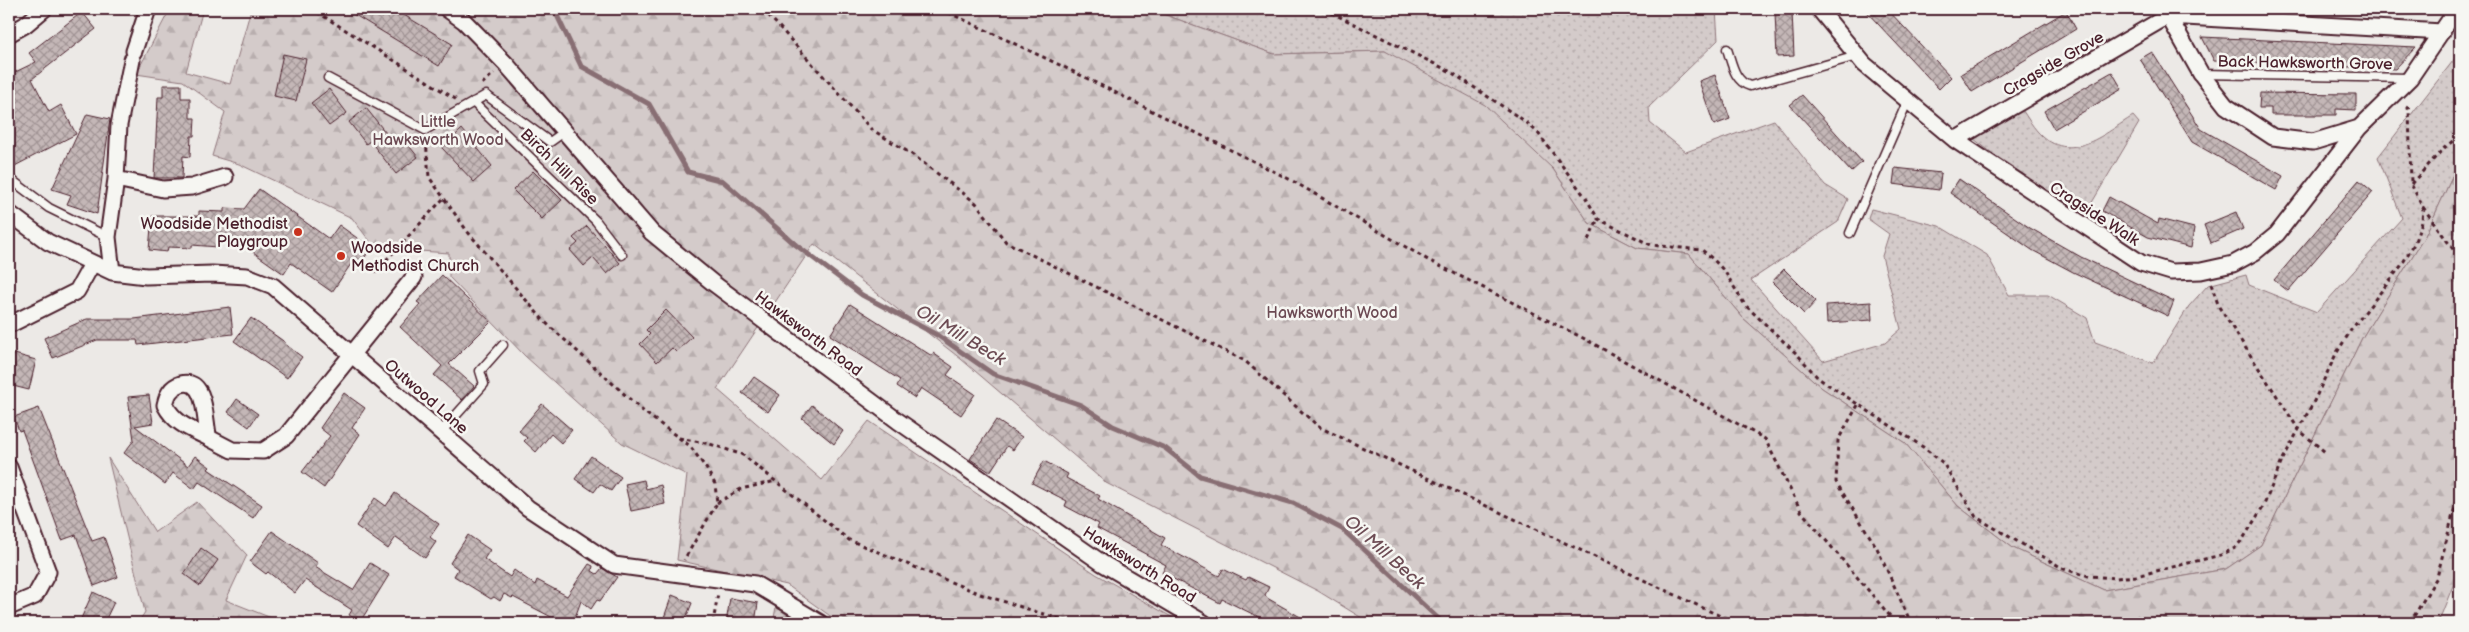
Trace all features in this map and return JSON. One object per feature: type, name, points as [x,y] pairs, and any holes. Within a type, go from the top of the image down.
[{"type":"street","points":[[9,34],[25,25],[44,9]]},
{"type":"street","points":[[112,272],[108,237],[116,179],[118,125],[133,56],[148,9]]},
{"type":"street","name":"Hawksworth Road","points":[[447,9],[464,21],[506,64],[652,234],[713,284],[898,421],[1102,563],[1204,623]]},
{"type":"street","name":"Cragside Walk","points":[[1823,10],[1864,64],[1955,140],[2015,182],[2141,263],[2171,272],[2207,270],[2233,264],[2255,252],[2277,234],[2359,128],[2410,78],[2456,9]]},
{"type":"street","points":[[2166,12],[2442,32]]},
{"type":"street","points":[[2166,12],[2201,74],[2226,106],[2272,137],[2313,142],[2359,128]]},
{"type":"street","name":"Cragside Grove","points":[[1955,140],[2166,12]]},
{"type":"street","points":[[116,179],[163,189],[192,188],[224,177]]},
{"type":"street","name":"Outwood Lane","points":[[9,213],[48,242],[112,272],[146,276],[248,276],[273,286],[528,508],[614,565],[676,575],[755,584],[820,623]]},
{"type":"street","points":[[9,324],[77,291],[92,264]]},
{"type":"street","points":[[210,438],[232,450],[263,450],[286,436],[414,277]]},
{"type":"street","points":[[9,467],[48,572],[35,596],[9,607]]},
{"type":"lane","points":[[1727,49],[1737,76],[1742,84],[1750,86],[1857,56]]},
{"type":"lane","name":"Back Hawksworth Grove","points":[[2201,74],[2410,78]]},
{"type":"lane","points":[[328,78],[425,130]]},
{"type":"lane","name":"Birch Hill Rise","points":[[425,130],[486,95],[550,142],[564,132]]},
{"type":"lane","points":[[1850,233],[1908,100]]},
{"type":"lane","name":"Birch Hill Rise","points":[[473,102],[596,221],[622,255]]},
{"type":"lane","points":[[9,178],[49,208],[108,237]]},
{"type":"lane","points":[[441,432],[484,384],[480,370],[503,345]]},
{"type":"path","points":[[763,9],[871,129],[913,155],[976,203],[1006,242],[1245,361],[1319,427],[1735,623]]},
{"type":"path","points":[[941,9],[1062,66],[1291,180],[1428,260],[1583,338],[1765,439],[1801,511],[1896,623]]},
{"type":"path","points":[[1324,9],[1451,72],[1526,122],[1544,140],[1586,198],[1598,219],[1651,245],[1702,250],[1725,272],[1745,305],[1798,355],[1818,378],[1923,447],[1943,463],[1976,517],[2064,569],[2089,576],[2116,578],[2136,576],[2221,555],[2235,548],[2243,539],[2264,505],[2341,346],[2401,266],[2414,244],[2422,222],[2423,206]]},
{"type":"path","points":[[317,12],[459,102],[452,107]]},
{"type":"path","points":[[480,85],[506,64]]},
{"type":"path","points":[[2391,96],[2409,109],[2411,184],[2423,206],[2460,259]]},
{"type":"path","points":[[425,130],[429,177],[444,199],[544,321],[644,412],[690,446],[715,484],[717,503]]},
{"type":"path","points":[[2411,184],[2460,135]]},
{"type":"path","points":[[375,272],[444,199]]},
{"type":"path","points":[[1588,240],[1598,219]]},
{"type":"path","points":[[2207,270],[2219,307],[2299,430],[2325,452]]},
{"type":"path","points":[[1858,405],[1838,440],[1836,482],[1877,548],[1910,623]]},
{"type":"path","points":[[678,438],[710,444],[743,454],[849,540],[980,594],[1072,623]]},
{"type":"path","points":[[676,575],[717,503],[741,489],[777,481]]},
{"type":"path","points":[[2410,623],[2436,577],[2460,487]]},
{"type":"path","points":[[713,623],[721,580]]},
{"type":"green space","name":"Hawksworth Wood","points":[[170,9],[203,9],[186,72],[230,84],[251,9],[1149,9],[1274,54],[1385,51],[1485,105],[1553,169],[1589,223],[1637,248],[1689,254],[1743,318],[1822,388],[1905,443],[1958,506],[2013,548],[2104,590],[2226,569],[2261,545],[2362,338],[2425,236],[2460,160],[2460,568],[2438,623],[1370,623],[1318,591],[1106,483],[961,359],[814,244],[717,389],[822,480],[869,421],[1096,574],[1182,623],[840,623],[787,585],[677,560],[687,475],[622,443],[525,356],[449,277],[449,253],[375,248],[352,218],[239,164],[212,156],[225,112],[183,81],[136,74]]},
{"type":"green space","points":[[1149,9],[1716,9],[1718,40],[1649,107],[1650,123],[1686,152],[1774,120],[1825,185],[1848,199],[1838,222],[1751,280],[1823,361],[1885,343],[1901,329],[1882,256],[1889,234],[1868,219],[1871,209],[1939,226],[1987,255],[2009,295],[2048,295],[2087,318],[2095,342],[2153,363],[2189,306],[2208,285],[2246,275],[2249,285],[2317,312],[2402,218],[2378,157],[2460,52],[2460,160],[2425,236],[2362,338],[2261,545],[2226,569],[2104,590],[2013,548],[1958,506],[1905,443],[1822,388],[1743,318],[1689,254],[1637,248],[1589,223],[1553,169],[1385,51],[1274,54]]},
{"type":"green space","points":[[2021,108],[2042,136],[2054,144],[2065,147],[2077,146],[2100,137],[2133,116],[2139,123],[2084,216],[2028,181],[1974,139],[1975,133]]},
{"type":"green space","points":[[108,458],[155,532],[197,502],[247,555],[226,600],[284,623],[138,623],[145,612]]},
{"type":"green space","points":[[776,607],[799,623],[773,623]]},
{"type":"building","points":[[345,9],[394,9],[452,44],[439,66]]},
{"type":"building","points":[[1864,9],[1887,9],[1951,77],[1939,89]]},
{"type":"building","points":[[2066,11],[2076,29],[1972,92],[1961,74]]},
{"type":"building","points":[[82,12],[96,29],[32,79],[49,112],[61,105],[76,134],[9,169],[9,75],[36,62],[29,53]]},
{"type":"building","points":[[1792,12],[1794,56],[1777,57],[1775,13]]},
{"type":"building","points":[[2202,37],[2416,47],[2395,69],[2214,61]]},
{"type":"building","points":[[2152,52],[2201,129],[2283,176],[2276,190],[2192,142],[2140,59]]},
{"type":"building","points":[[283,54],[306,59],[296,101],[274,96]]},
{"type":"building","points":[[2112,72],[2122,89],[2054,129],[2044,111]]},
{"type":"building","points":[[1715,75],[1730,119],[1714,125],[1699,81]]},
{"type":"building","points":[[163,85],[181,85],[181,98],[190,98],[190,118],[195,118],[194,136],[191,136],[190,157],[183,156],[182,178],[154,178],[158,97],[163,97]]},
{"type":"building","points":[[329,89],[347,113],[329,126],[311,103]]},
{"type":"building","points":[[2260,93],[2356,94],[2356,110],[2336,109],[2336,115],[2271,115],[2271,108],[2259,108]]},
{"type":"building","points":[[1802,95],[1862,162],[1851,172],[1790,105]]},
{"type":"building","points":[[366,108],[394,143],[402,137],[418,157],[396,174],[370,141],[366,144],[349,122]]},
{"type":"building","points":[[87,114],[110,119],[97,214],[67,204],[71,195],[52,189]]},
{"type":"building","points":[[462,129],[492,166],[474,182],[442,148]]},
{"type":"building","points":[[1895,168],[1941,173],[1939,190],[1893,184]]},
{"type":"building","points":[[533,171],[562,200],[542,219],[513,190]]},
{"type":"building","points":[[1959,179],[2030,228],[2081,257],[2174,301],[2168,316],[2073,272],[2032,250],[1950,193]]},
{"type":"building","points":[[2359,180],[2373,192],[2288,291],[2274,280]]},
{"type":"building","points":[[259,189],[329,239],[339,225],[371,248],[357,269],[351,264],[332,292],[291,263],[284,274],[243,245],[218,243],[218,247],[192,245],[192,248],[168,247],[167,252],[149,250],[152,216],[199,216],[199,211],[224,212],[224,208],[244,209]]},
{"type":"building","points":[[2109,197],[2158,224],[2159,219],[2194,228],[2191,248],[2148,237],[2102,211]]},
{"type":"building","points":[[2236,212],[2243,229],[2211,243],[2204,225]]},
{"type":"building","points":[[587,226],[620,263],[607,274],[593,258],[584,266],[570,250],[578,243],[573,238]]},
{"type":"building","points":[[1784,269],[1816,301],[1804,314],[1772,282]]},
{"type":"building","points":[[442,275],[491,322],[449,364],[474,386],[462,400],[434,375],[442,366],[400,327],[420,304],[417,302]]},
{"type":"building","points":[[1871,302],[1872,320],[1827,323],[1826,305]]},
{"type":"building","points":[[850,304],[932,356],[933,353],[953,367],[947,375],[975,394],[961,415],[921,388],[915,398],[897,386],[900,380],[830,335]]},
{"type":"building","points":[[230,307],[233,334],[138,345],[137,340],[97,340],[53,358],[44,338],[87,319],[134,319]]},
{"type":"building","points":[[666,310],[692,337],[676,352],[672,348],[657,362],[640,344],[650,334],[646,330]]},
{"type":"building","points":[[251,318],[302,357],[287,378],[234,341]]},
{"type":"building","points":[[11,353],[36,360],[29,390],[9,385]]},
{"type":"building","points":[[754,377],[780,395],[768,412],[742,393]]},
{"type":"building","points":[[344,393],[365,408],[352,428],[360,434],[324,488],[302,472],[330,436],[320,428]]},
{"type":"building","points":[[149,395],[153,423],[135,426],[188,466],[195,456],[210,467],[208,469],[262,505],[253,518],[199,482],[194,489],[173,473],[165,484],[124,453],[134,440],[128,397]]},
{"type":"building","points":[[237,399],[258,414],[249,427],[228,412]]},
{"type":"building","points":[[542,404],[572,430],[561,443],[551,434],[536,452],[524,441],[527,438],[519,431]]},
{"type":"building","points":[[812,405],[843,431],[834,444],[802,418]]},
{"type":"building","points":[[39,408],[92,541],[104,537],[118,577],[94,586],[76,535],[62,540],[22,430],[19,431],[14,417]]},
{"type":"building","points":[[996,420],[1022,437],[1013,450],[1007,446],[990,472],[970,459]]},
{"type":"building","points":[[591,456],[621,477],[611,491],[600,484],[594,492],[575,479]]},
{"type":"building","points":[[1044,461],[1068,474],[1066,478],[1100,496],[1098,499],[1165,538],[1161,545],[1219,576],[1223,569],[1246,580],[1248,577],[1269,587],[1265,595],[1267,598],[1311,623],[1271,623],[1222,599],[1220,603],[1162,573],[1166,565],[1097,528],[1099,524],[1065,506],[1067,501],[1032,483]]},
{"type":"building","points":[[644,480],[646,489],[661,485],[665,504],[631,511],[625,484]]},
{"type":"building","points":[[395,493],[439,524],[430,537],[436,542],[425,558],[396,537],[388,549],[356,526],[375,498],[386,506]]},
{"type":"building","points":[[272,531],[318,563],[315,567],[353,590],[370,563],[389,575],[360,622],[349,615],[352,610],[305,580],[295,593],[268,572],[266,574],[250,562]]},
{"type":"building","points":[[468,535],[490,550],[484,559],[510,577],[514,570],[535,585],[537,580],[567,596],[589,564],[593,566],[592,571],[597,574],[602,568],[617,577],[600,601],[597,600],[591,609],[581,601],[573,623],[555,623],[557,620],[513,597],[504,594],[500,601],[494,597],[491,599],[454,576],[458,569],[450,563]]},
{"type":"building","points":[[201,548],[218,560],[200,586],[184,574]]},
{"type":"building","points":[[93,592],[114,602],[104,623],[79,623]]},
{"type":"building","points":[[672,595],[692,603],[684,623],[662,623]]},
{"type":"building","points":[[730,598],[758,603],[755,623],[726,623]]},
{"type":"waterway","name":"Oil Mill Beck","points":[[554,9],[581,66],[649,104],[688,172],[723,181],[796,245],[862,295],[937,335],[993,374],[1081,405],[1113,426],[1165,448],[1200,476],[1293,503],[1342,529],[1443,623]]},
{"type":"place","name":"Woodside Methodist Playgroup","points":[[298,232]]},
{"type":"place","name":"Woodside Methodist Church","points":[[341,256]]},
{"type":"park label","name":"Little Hawksworth Wood","points":[[438,130]]}]
